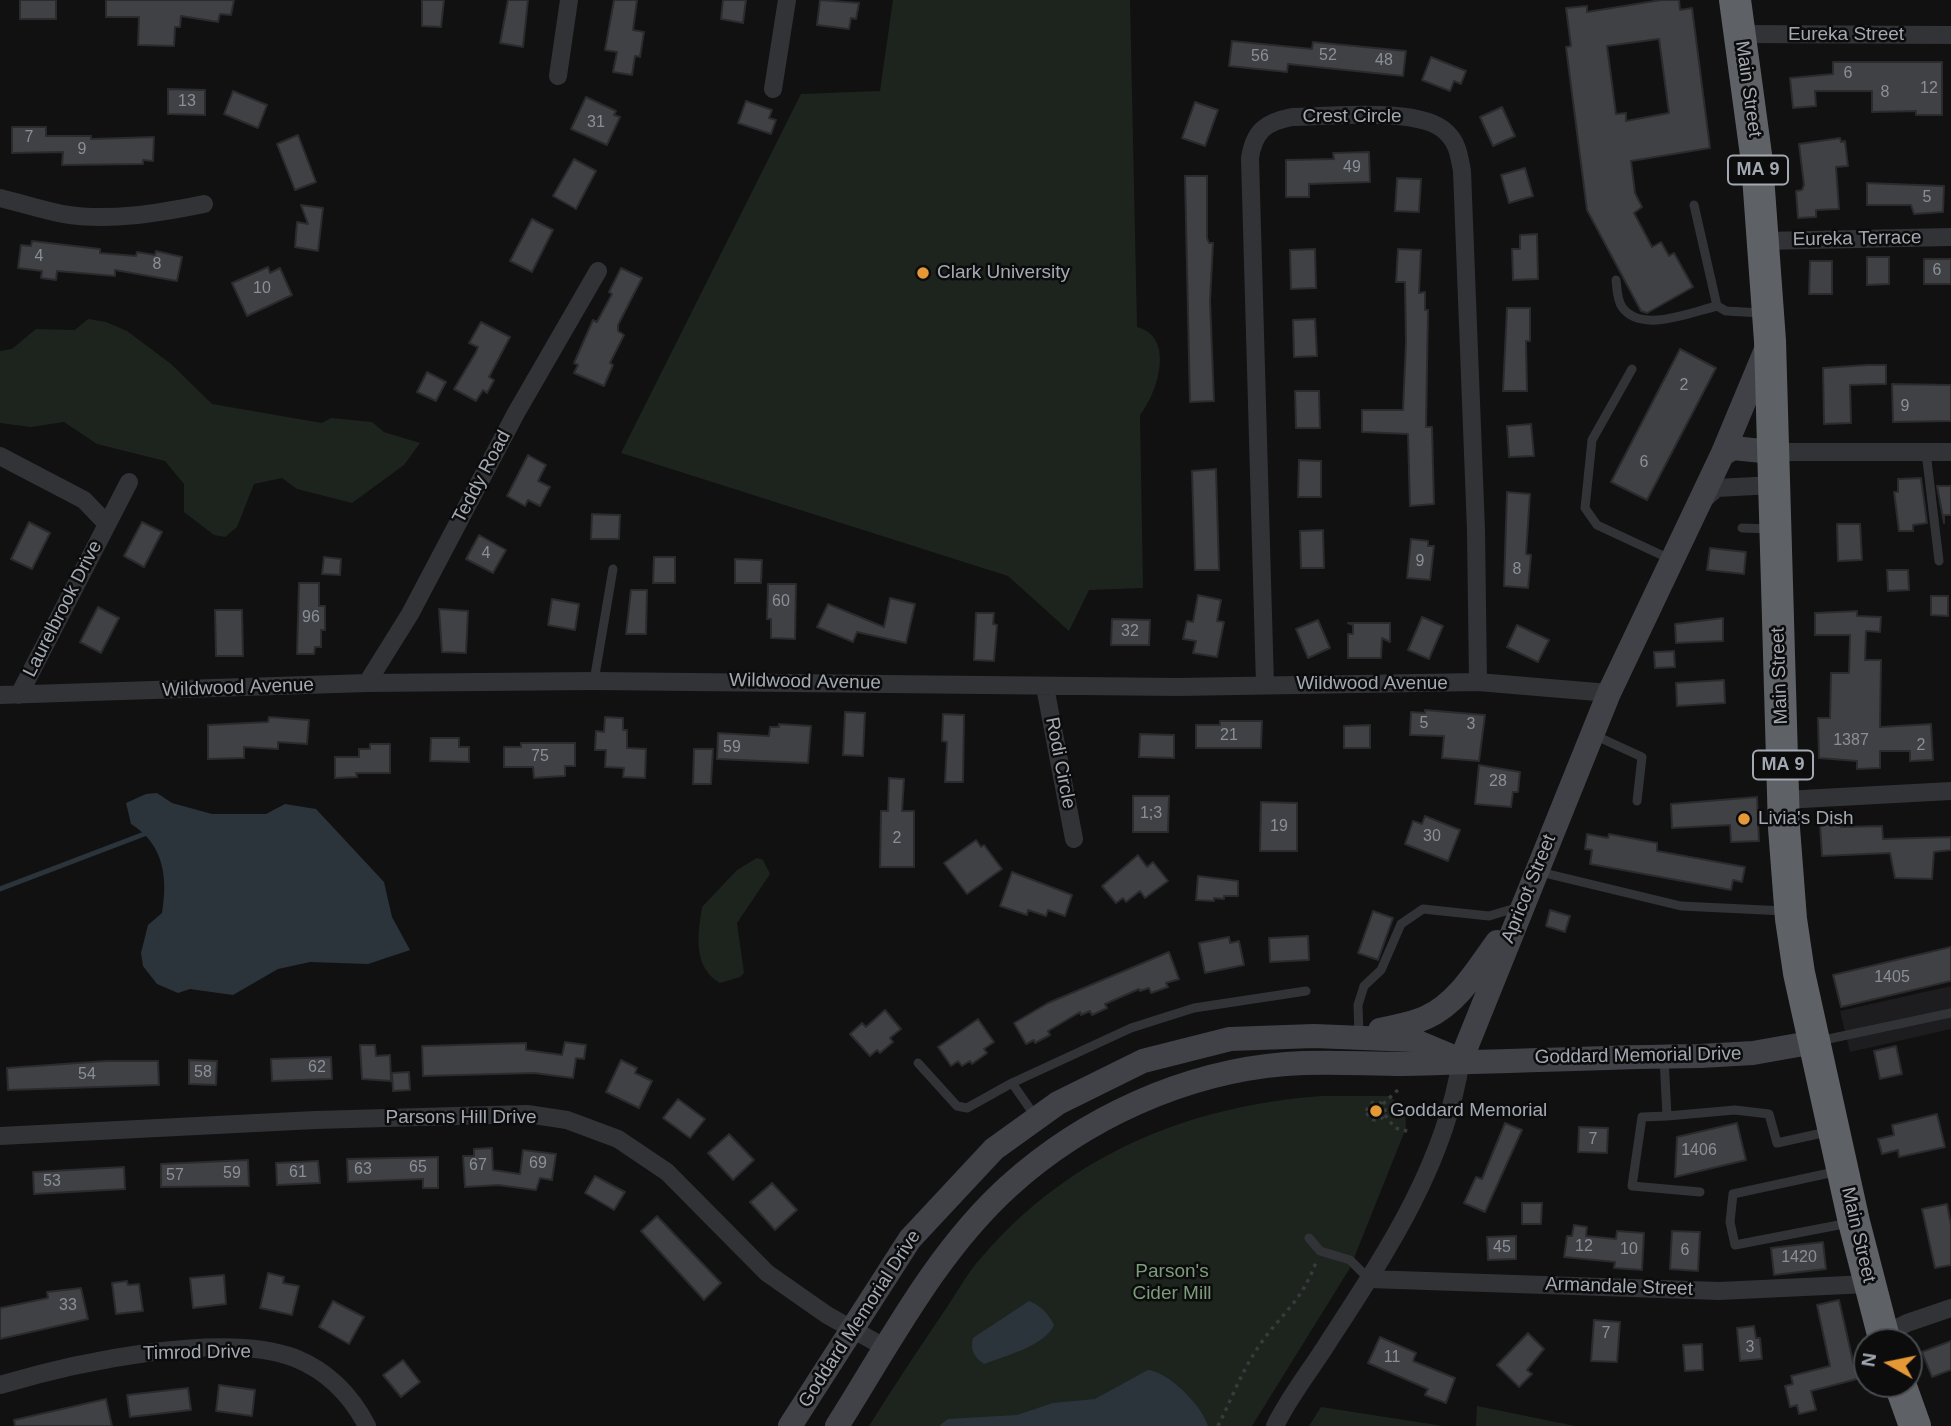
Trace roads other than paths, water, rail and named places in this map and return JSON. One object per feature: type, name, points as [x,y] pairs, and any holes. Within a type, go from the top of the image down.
[{"type":"highway","name":"Main Street","points":[[1735,0],[1755,142],[1763,241],[1790,911],[1799,973],[1868,1284],[1881,1328]]},
{"type":"highway","points":[[1905,1398],[1915,1426]]},
{"type":"main road","name":"Apricot Street","points":[[1461,1060],[1609,693],[1723,455],[1768,327]]},
{"type":"main road","points":[[1723,455],[1732,448],[1772,452]]},
{"type":"main road","points":[[1359,1037],[1417,1021],[1442,1008],[1473,975],[1521,906]]},
{"type":"main road","name":"Goddard Memorial Drive","points":[[790,1426],[910,1239],[964,1177],[994,1149],[1037,1117],[1127,1068],[1203,1044],[1256,1036],[1413,1040],[1461,1060]]},
{"type":"main road","name":"Goddard Memorial Drive","points":[[837,1426],[945,1256],[1007,1187],[1041,1157],[1084,1129],[1174,1089],[1247,1069],[1328,1062],[1404,1064],[1461,1060],[1753,1053],[1815,1042]]},
{"type":"street","points":[[558,76],[569,0]]},
{"type":"street","points":[[773,89],[787,0]]},
{"type":"street","name":"Eureka Street","points":[[1740,34],[1951,35]]},
{"type":"street","name":"Crest Circle","points":[[1265,685],[1250,158],[1253,141],[1263,128],[1292,117],[1423,119],[1445,131],[1458,150],[1462,171],[1475,488],[1478,682]]},
{"type":"street","points":[[0,198],[64,215],[88,216],[168,211],[204,204]]},
{"type":"street","name":"Eureka Terrace","points":[[1763,241],[1951,237]]},
{"type":"street","name":"Teddy Road","points":[[367,683],[410,614],[516,413],[598,271]]},
{"type":"street","points":[[1772,452],[1951,452]]},
{"type":"street","points":[[0,456],[84,499],[106,523]]},
{"type":"street","name":"Laurelbrook Drive","points":[[19,695],[129,482]]},
{"type":"street","points":[[1698,505],[1717,488],[1773,485]]},
{"type":"street","name":"Wildwood Avenue","points":[[0,695],[367,683],[594,681],[1045,687],[1437,685],[1478,682],[1609,693]]},
{"type":"street","name":"Rodi Circle","points":[[1045,687],[1074,839]]},
{"type":"street","points":[[1784,800],[1951,791]]},
{"type":"street","name":"Apricot Street","points":[[1275,1426],[1369,1279],[1420,1188],[1456,1097],[1461,1060]]},
{"type":"street","name":"Parsons Hill Drive","points":[[0,1136],[355,1119],[527,1114],[567,1121],[618,1139],[667,1172],[767,1273],[886,1348]]},
{"type":"street","name":"Armandale Street","points":[[1369,1279],[1719,1291],[1868,1284]]},
{"type":"street","points":[[1900,1328],[1951,1308]]},
{"type":"street","name":"Timrod Drive","points":[[0,1385],[78,1364],[136,1354],[222,1348],[269,1352],[292,1357],[330,1379],[346,1394],[367,1426]]},
{"type":"lane","points":[[1694,205],[1717,306]]},
{"type":"lane","points":[[1616,280],[1620,304],[1631,316],[1656,321],[1717,306],[1768,327]]},
{"type":"lane","points":[[1632,369],[1592,440],[1585,508],[1597,525],[1672,560]]},
{"type":"lane","points":[[1926,452],[1939,561]]},
{"type":"lane","points":[[1742,527],[1774,529]]},
{"type":"lane","points":[[594,681],[613,569]]},
{"type":"lane","points":[[1592,734],[1643,757],[1637,801]]},
{"type":"lane","points":[[1536,871],[1681,905],[1740,911],[1790,911]]},
{"type":"lane","points":[[1359,1037],[1358,1005],[1364,986],[1381,970],[1401,923],[1423,909],[1489,916],[1521,906]]},
{"type":"lane","points":[[918,1063],[957,1106],[967,1108],[1012,1083],[1131,1028],[1194,1008],[1242,998],[1306,991]]},
{"type":"lane","points":[[1815,1042],[1951,1013]]},
{"type":"lane","points":[[1664,1056],[1667,1116]]},
{"type":"lane","points":[[1012,1083],[1037,1117]]},
{"type":"lane","points":[[1700,1192],[1632,1186],[1642,1116],[1735,1110],[1769,1114],[1777,1143],[1834,1130]]},
{"type":"lane","points":[[1844,1170],[1733,1194],[1730,1222],[1735,1245],[1854,1222]]},
{"type":"lane","points":[[1309,1238],[1320,1251],[1350,1260],[1369,1279]]},
{"type":"waterway","points":[[0,889],[147,833]]},
{"type":"place","name":"Clark University","points":[[923,273]]},
{"type":"place","name":"Livia's Dish","points":[[1744,819]]},
{"type":"place","name":"Goddard Memorial","points":[[1376,1111]]},
{"type":"park label","name":"Parson's Cider Mill","points":[[1172,1283]]}]
